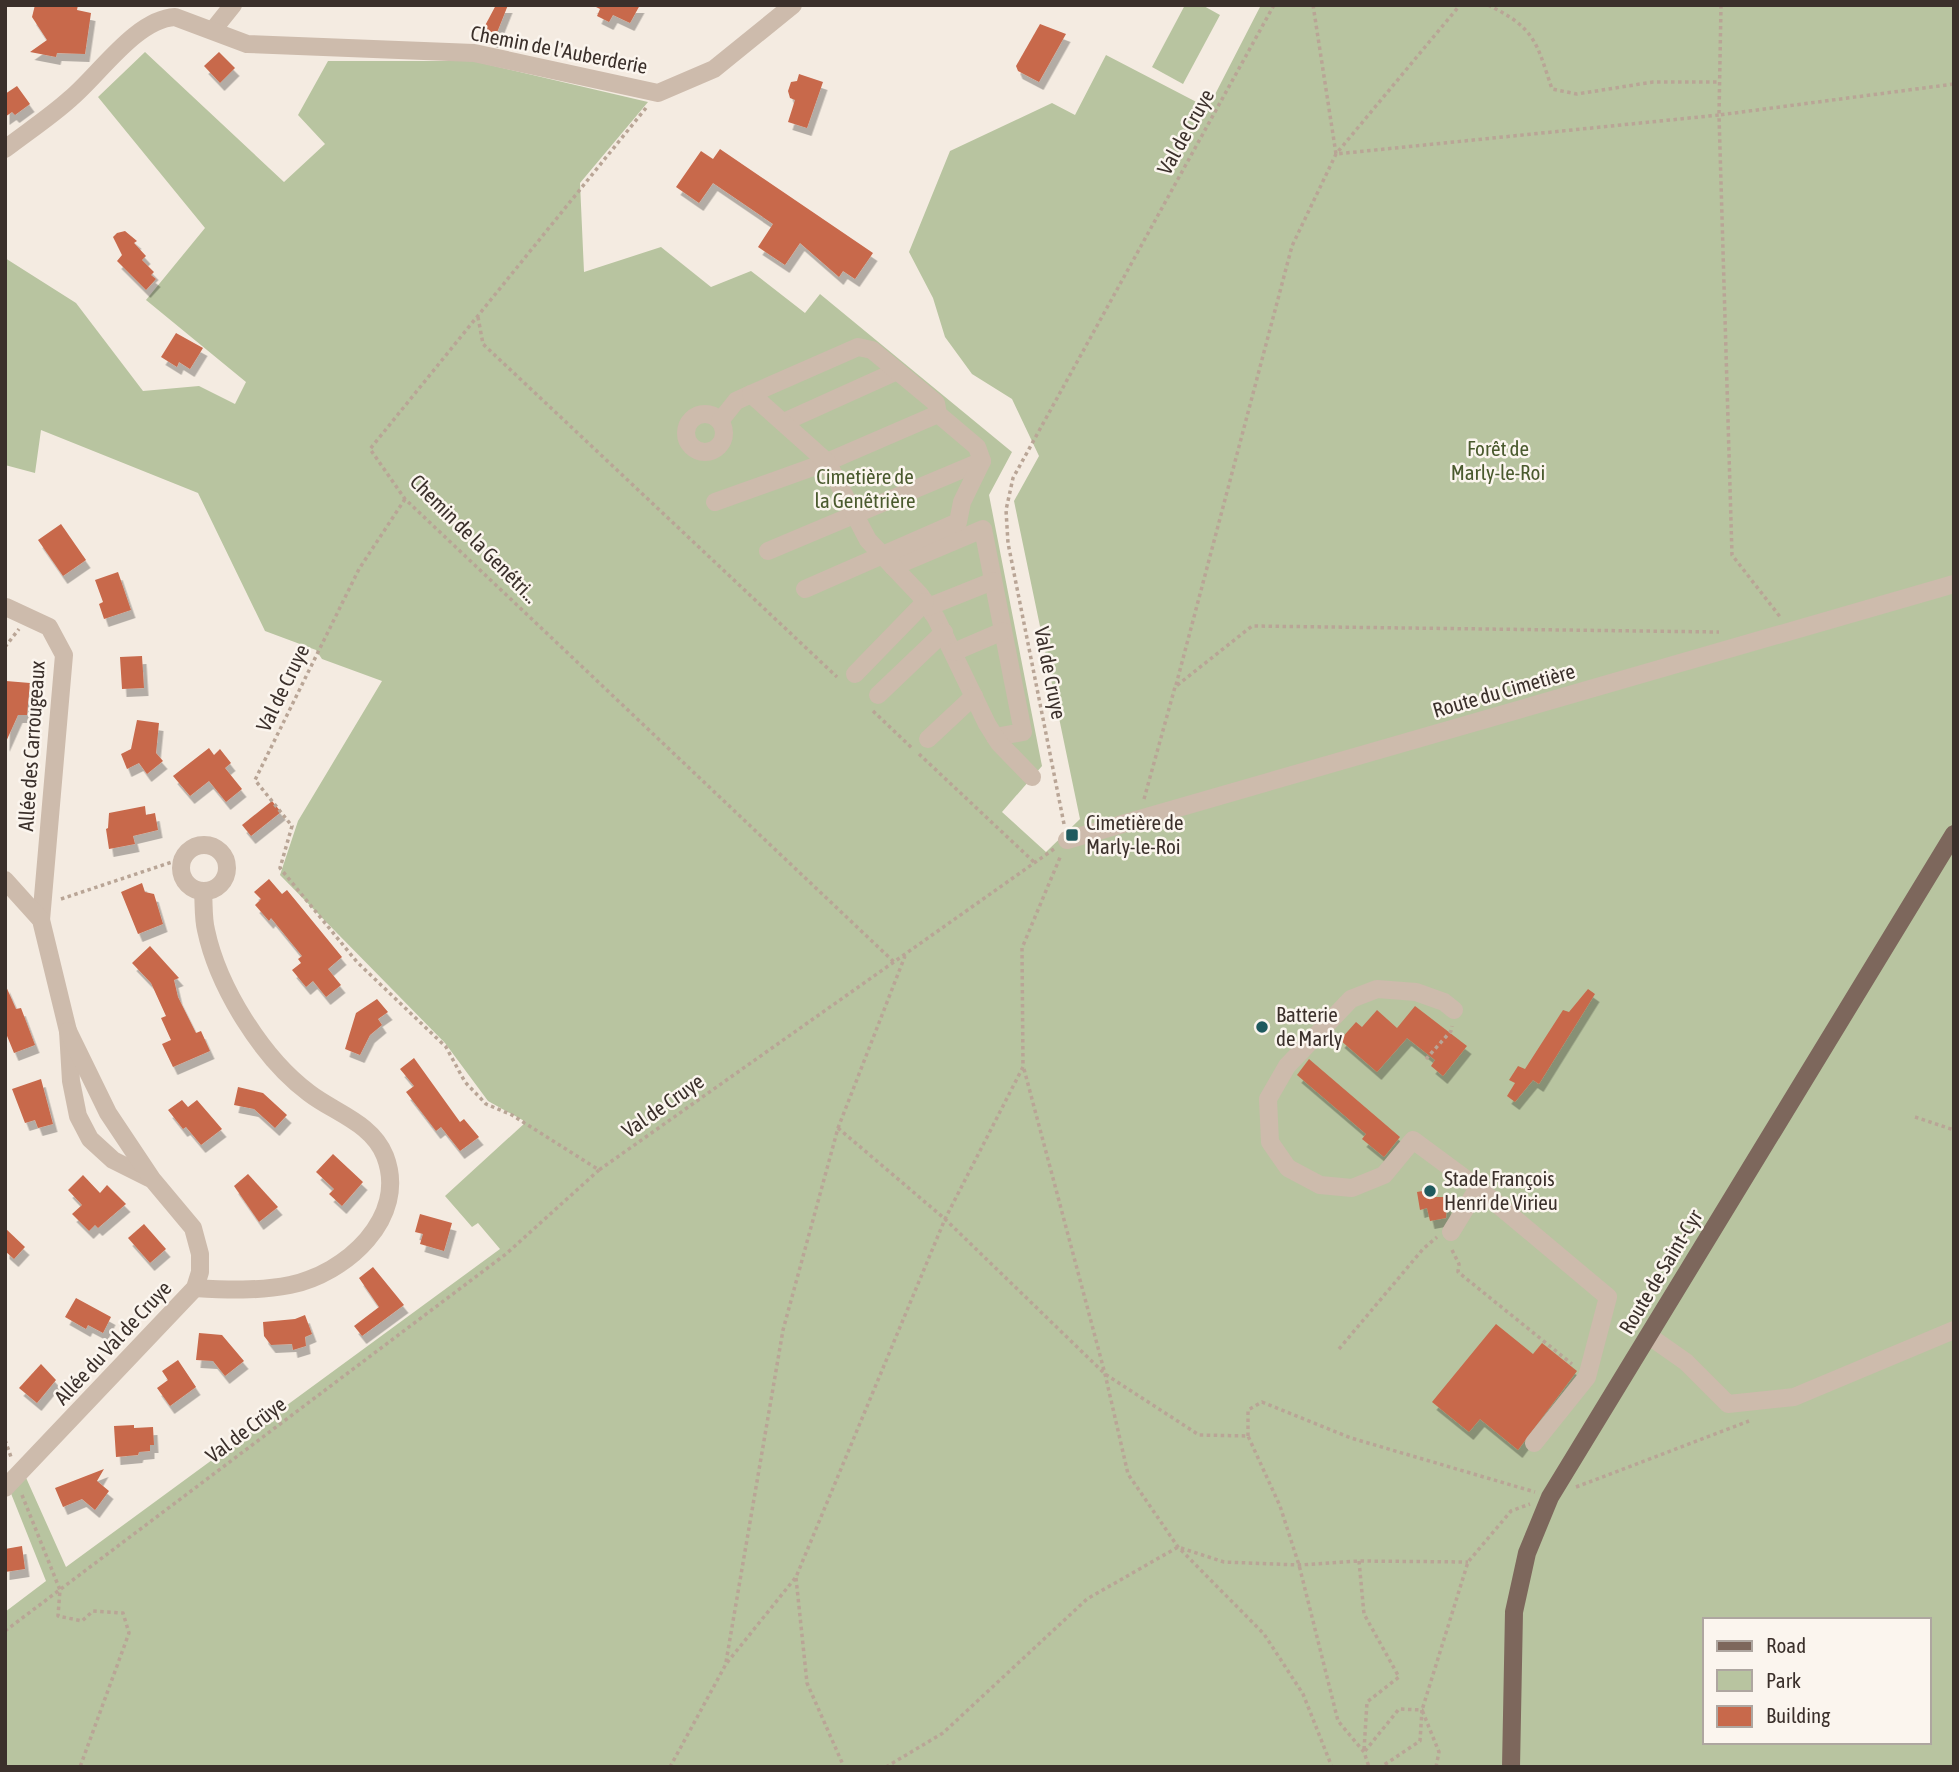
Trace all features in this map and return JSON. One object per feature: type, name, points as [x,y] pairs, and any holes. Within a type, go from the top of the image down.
[{"type":"main road","name":"Route de Saint-Cyr","points":[[1511,1767],[1514,1612],[1527,1553],[1550,1497],[1954,834]]},
{"type":"street","points":[[208,28],[233,5]]},
{"type":"street","name":"Chemin de l'Auberderie","points":[[5,149],[71,99],[153,22],[175,17],[247,44],[474,53],[658,93],[714,69],[793,5]]},
{"type":"street","points":[[720,421],[736,401],[858,347],[873,349],[936,403],[938,414],[977,447],[982,461],[962,502],[958,522],[887,562]]},
{"type":"street","points":[[784,422],[897,371]]},
{"type":"street","points":[[751,394],[827,462],[853,515],[887,562],[926,605],[944,632],[995,737],[1032,777]]},
{"type":"street","points":[[715,502],[827,462],[938,414]]},
{"type":"street","points":[[768,551],[982,461]]},
{"type":"street","points":[[805,589],[983,529],[1023,732],[995,737]]},
{"type":"street","points":[[849,679],[926,605],[993,581]]},
{"type":"street","name":"Route du Cimetière","points":[[1067,840],[1138,822],[1954,584]]},
{"type":"street","name":"Allée des Carrougeaux","points":[[6,607],[49,627],[64,655],[41,912]]},
{"type":"street","points":[[954,652],[1003,631]]},
{"type":"street","points":[[871,699],[944,632]]},
{"type":"street","points":[[928,739],[974,696]]},
{"type":"street","points":[[194,845],[213,845],[226,857],[227,875],[217,888],[203,892],[189,888],[180,874],[181,859],[194,845]]},
{"type":"street","name":"Allée du Val de Cruye","points":[[5,880],[41,912],[68,1031],[71,1081],[78,1116],[90,1139],[113,1160],[152,1179]]},
{"type":"street","points":[[195,1288],[255,1289],[291,1285],[319,1275],[343,1262],[363,1244],[379,1225],[387,1209],[389,1192],[385,1156],[376,1141],[365,1128],[307,1092],[265,1049],[231,998],[206,930],[203,892]]},
{"type":"street","points":[[1454,1010],[1444,1002],[1416,992],[1377,989],[1351,999],[1287,1066],[1268,1099],[1270,1142],[1288,1168],[1320,1185],[1352,1188],[1384,1175],[1413,1140],[1478,1188],[1608,1297],[1587,1377],[1534,1443]]},
{"type":"street","name":"Allée du Val de Cruye","points":[[11,1484],[195,1288],[200,1272],[200,1254],[193,1228],[152,1179],[107,1113],[68,1031]]},
{"type":"street","points":[[1451,1232],[1478,1188]]},
{"type":"street","points":[[1649,1336],[1686,1362],[1728,1404],[1794,1396],[1954,1330]]},
{"type":"path","name":"Val de Cruye","points":[[506,1254],[598,1170],[1067,840],[1008,543],[1006,510],[1013,478],[1274,5]]},
{"type":"path","points":[[1314,5],[1336,154]]},
{"type":"path","points":[[1138,822],[1292,246],[1336,154],[1460,5]]},
{"type":"path","points":[[1488,5],[1513,18],[1535,38],[1552,89],[1577,94],[1653,82],[1718,82]]},
{"type":"path","points":[[1721,5],[1718,82],[1732,555],[1791,632]]},
{"type":"path","points":[[1336,154],[1719,116],[1954,83]]},
{"type":"path","name":"Chemin de la Genétri...","points":[[658,93],[370,449],[405,499],[894,962]]},
{"type":"path","points":[[478,315],[483,344],[849,679]]},
{"type":"path","name":"Val de Cruye","points":[[405,499],[359,569],[255,780],[292,826],[280,868],[356,962],[446,1047],[465,1082],[486,1104],[598,1170]]},
{"type":"path","points":[[1175,687],[1252,626],[1723,632]]},
{"type":"path","points":[[871,699],[1035,863]]},
{"type":"path","points":[[1067,840],[1022,948],[1023,1067],[1105,1374],[1128,1474],[1178,1547],[1264,1634],[1303,1694],[1332,1767]]},
{"type":"path","points":[[41,912],[181,859]]},
{"type":"path","points":[[726,1664],[783,1330],[838,1128],[906,954]]},
{"type":"path","points":[[1426,1059],[1451,1031],[1454,1010]]},
{"type":"path","points":[[670,1767],[726,1664],[796,1577],[946,1219],[1023,1067]]},
{"type":"path","points":[[1915,1117],[1954,1130]]},
{"type":"path","points":[[838,1128],[946,1219],[1105,1374],[1199,1435],[1248,1436]]},
{"type":"path","points":[[1339,1349],[1423,1249],[1441,1234],[1451,1232],[1451,1248],[1459,1264],[1458,1272],[1587,1377]]},
{"type":"path","name":"Val de Crüye","points":[[5,1631],[506,1254]]},
{"type":"path","points":[[1369,1767],[1364,1752],[1338,1721],[1299,1565],[1280,1506],[1248,1436],[1248,1410],[1262,1402],[1351,1438],[1550,1497]]},
{"type":"path","points":[[1381,1767],[1419,1741],[1422,1710],[1468,1562],[1511,1511],[1750,1420]]},
{"type":"path","points":[[5,1440],[11,1484],[60,1590],[58,1616],[82,1621],[93,1611],[122,1613],[129,1633],[80,1767]]},
{"type":"path","points":[[886,1767],[943,1733],[1087,1599],[1178,1547],[1224,1562],[1299,1565],[1359,1561],[1468,1562]]},
{"type":"path","points":[[1359,1561],[1364,1614],[1399,1677],[1367,1702],[1364,1752]]},
{"type":"path","points":[[796,1577],[807,1683],[844,1767]]},
{"type":"path","points":[[1364,1752],[1399,1709],[1422,1710]]},
{"type":"path","points":[[1422,1710],[1439,1752],[1436,1767]]},
{"type":"green space","points":[[1185,5],[1202,5],[1220,15],[1183,84],[1152,67]]},
{"type":"green space","name":"Forêt de Marly-le-Roi","points":[[1261,5],[1954,5],[1954,1767],[5,1767],[5,1612],[46,1581],[8,1486],[23,1471],[66,1567],[500,1249],[478,1223],[472,1227],[445,1196],[526,1122],[488,1101],[445,1043],[280,875],[298,821],[382,681],[322,659],[316,650],[265,631],[198,493],[41,430],[35,473],[5,465],[5,258],[76,303],[143,391],[199,386],[235,404],[246,382],[146,300],[205,228],[98,97],[145,52],[284,182],[325,144],[298,115],[328,61],[473,61],[648,102],[580,183],[584,272],[661,247],[711,287],[751,271],[805,313],[820,294],[1012,452],[989,495],[1042,766],[1002,812],[1046,852],[1080,819],[1014,501],[1039,456],[1012,399],[972,374],[945,337],[933,298],[909,252],[950,151],[1052,103],[1075,115],[1106,55],[1208,108]]},
{"type":"building","points":[[35,5],[78,5],[77,10],[91,13],[85,54],[57,53],[56,57],[30,52],[47,40],[32,17]]},
{"type":"building","points":[[496,5],[508,5],[494,40],[480,35]]},
{"type":"building","points":[[592,5],[640,5],[630,23],[613,15],[609,22],[597,16],[600,9]]},
{"type":"building","points":[[1040,24],[1066,34],[1039,82],[1018,71],[1016,66]]},
{"type":"building","points":[[219,52],[235,68],[220,83],[204,66]]},
{"type":"building","points":[[799,74],[823,82],[807,128],[788,122],[795,100],[790,98],[788,91],[791,82],[797,81]]},
{"type":"building","points":[[17,86],[30,104],[15,115],[12,112],[5,117],[5,94]]},
{"type":"building","points":[[720,149],[873,253],[855,279],[843,271],[839,277],[800,243],[785,265],[758,247],[773,224],[713,183],[699,203],[676,187],[701,151],[713,159]]},
{"type":"building","points":[[125,231],[137,241],[134,243],[146,256],[142,260],[154,272],[151,275],[156,279],[146,290],[117,261],[122,255],[113,237]]},
{"type":"building","points":[[176,333],[203,348],[190,369],[179,362],[177,367],[161,357]]},
{"type":"building","points":[[61,524],[86,560],[63,576],[38,540]]},
{"type":"building","points":[[118,572],[131,610],[104,619],[99,604],[103,602],[95,580]]},
{"type":"building","points":[[142,656],[144,688],[122,689],[120,657]]},
{"type":"building","points":[[6,681],[30,683],[27,715],[18,715],[5,744]]},
{"type":"building","points":[[137,720],[159,723],[156,753],[163,761],[147,774],[139,763],[127,769],[121,754],[131,749]]},
{"type":"building","points":[[209,748],[214,755],[220,749],[231,763],[225,768],[242,789],[226,802],[209,781],[190,796],[173,776]]},
{"type":"building","points":[[272,801],[281,812],[251,836],[242,825]]},
{"type":"building","points":[[145,806],[146,815],[155,813],[158,830],[133,836],[135,844],[109,849],[106,829],[109,813]]},
{"type":"building","points":[[269,879],[282,894],[287,890],[342,957],[328,969],[341,985],[326,997],[313,981],[306,987],[292,970],[301,963],[298,959],[302,956],[271,918],[269,921],[255,905],[261,899],[254,892]]},
{"type":"building","points":[[142,883],[145,892],[154,894],[163,924],[138,934],[121,892]]},
{"type":"building","points":[[150,946],[179,978],[174,980],[178,997],[196,1033],[201,1031],[210,1051],[173,1067],[162,1044],[171,1040],[161,1018],[166,1016],[151,983],[132,963]]},
{"type":"building","points":[[5,984],[16,1009],[21,1008],[35,1045],[14,1053],[5,1031]]},
{"type":"building","points":[[1588,989],[1595,994],[1539,1084],[1533,1080],[1515,1102],[1507,1096],[1515,1083],[1509,1080],[1518,1066],[1525,1069],[1563,1010],[1569,1012]]},
{"type":"building","points":[[377,999],[388,1012],[378,1019],[382,1025],[370,1035],[360,1055],[345,1049],[356,1013]]},
{"type":"building","points":[[1415,1006],[1467,1046],[1443,1076],[1431,1066],[1435,1060],[1407,1038],[1377,1072],[1340,1040],[1356,1022],[1362,1027],[1377,1010],[1397,1028]]},
{"type":"building","points":[[414,1058],[460,1122],[464,1119],[479,1137],[460,1151],[441,1127],[436,1131],[406,1092],[414,1086],[400,1069]]},
{"type":"building","points":[[1309,1059],[1400,1137],[1384,1157],[1362,1139],[1366,1134],[1297,1075]]},
{"type":"building","points":[[41,1079],[53,1124],[38,1128],[35,1120],[25,1123],[12,1089]]},
{"type":"building","points":[[238,1087],[263,1093],[287,1115],[275,1128],[254,1109],[234,1105]]},
{"type":"building","points":[[182,1100],[188,1107],[197,1100],[222,1129],[201,1145],[186,1127],[183,1129],[168,1110]]},
{"type":"building","points":[[333,1154],[363,1182],[342,1206],[329,1194],[334,1189],[316,1172]]},
{"type":"building","points":[[248,1174],[278,1207],[259,1222],[234,1186]]},
{"type":"building","points":[[83,1175],[100,1193],[107,1185],[126,1204],[98,1228],[95,1225],[89,1231],[72,1214],[82,1205],[68,1190]]},
{"type":"building","points":[[1433,1189],[1434,1197],[1447,1197],[1446,1218],[1430,1221],[1427,1208],[1420,1210],[1417,1192]]},
{"type":"building","points":[[420,1214],[452,1223],[444,1251],[420,1244],[423,1234],[415,1232]]},
{"type":"building","points":[[144,1224],[166,1249],[150,1263],[128,1238]]},
{"type":"building","points":[[5,1228],[25,1247],[14,1259],[5,1251]]},
{"type":"building","points":[[373,1267],[404,1305],[362,1336],[354,1326],[379,1307],[359,1278]]},
{"type":"building","points":[[76,1298],[111,1317],[103,1333],[88,1325],[86,1329],[65,1317]]},
{"type":"building","points":[[305,1315],[312,1334],[305,1337],[306,1346],[293,1350],[292,1344],[271,1345],[264,1336],[263,1322],[295,1319]]},
{"type":"building","points":[[1496,1324],[1533,1354],[1542,1343],[1577,1371],[1518,1450],[1480,1419],[1469,1432],[1432,1402]]},
{"type":"building","points":[[199,1333],[222,1335],[244,1361],[225,1376],[213,1361],[196,1360]]},
{"type":"building","points":[[178,1360],[196,1387],[170,1406],[157,1388],[168,1380],[162,1371]]},
{"type":"building","points":[[41,1364],[56,1380],[37,1403],[19,1388]]},
{"type":"building","points":[[134,1425],[134,1428],[153,1427],[154,1445],[150,1445],[150,1451],[139,1452],[138,1455],[116,1457],[114,1426]]},
{"type":"building","points":[[104,1469],[97,1481],[109,1491],[95,1510],[82,1499],[63,1507],[55,1488]]},
{"type":"building","points":[[22,1546],[25,1569],[5,1572],[5,1549]]},
{"type":"place","name":"Cimetière de Marly-le-Roi","points":[[1072,835]]},
{"type":"place","name":"Batterie de Marly","points":[[1262,1027]]},
{"type":"place","name":"Stade François Henri de Virieu","points":[[1430,1191]]},
{"type":"park label","name":"Cimetière de la Genêtrière","points":[[865,489]]}]
